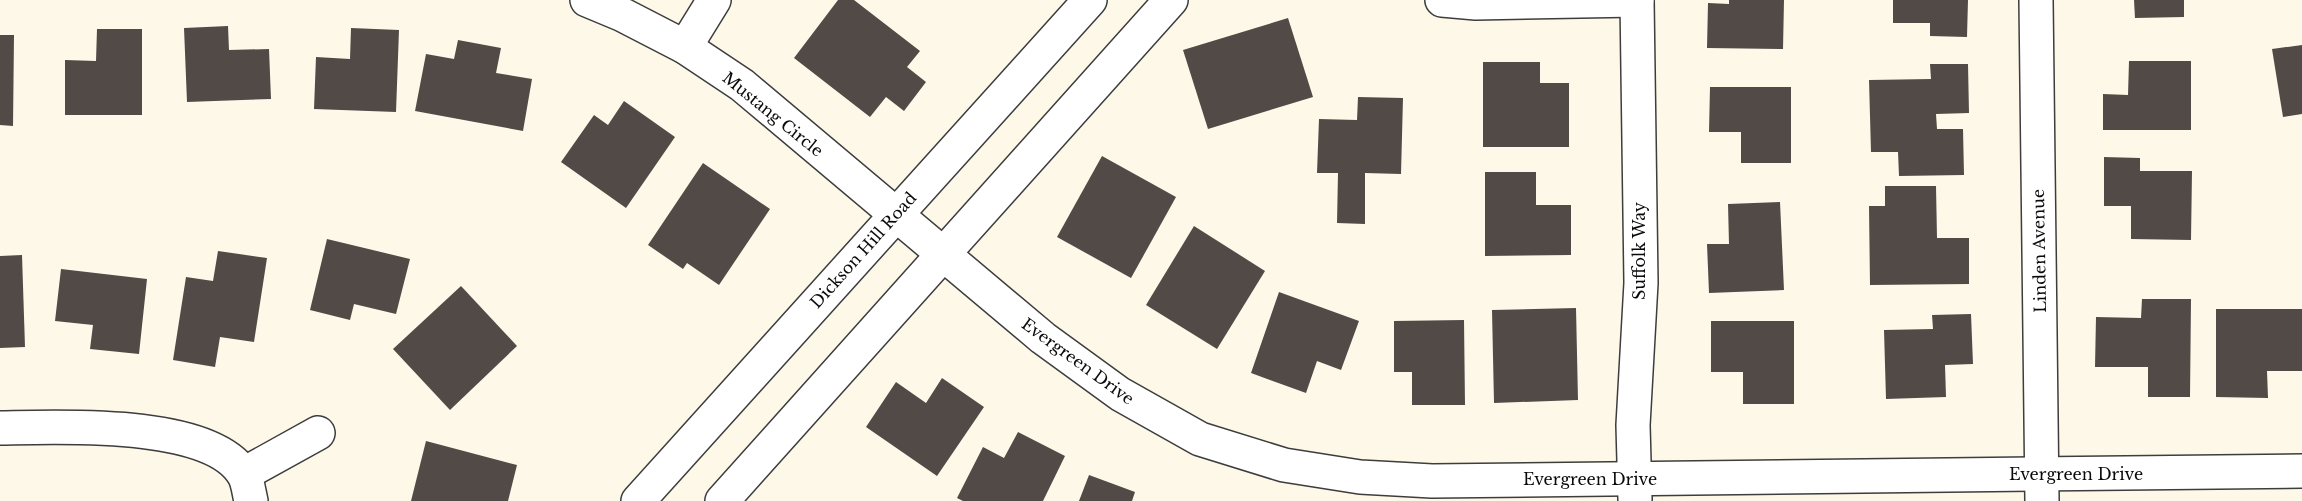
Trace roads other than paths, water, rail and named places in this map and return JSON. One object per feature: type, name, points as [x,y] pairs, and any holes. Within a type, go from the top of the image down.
[{"type":"street","name":"Mustang Circle","points":[[587,0],[623,15],[685,47],[742,85],[943,255]]},
{"type":"street","points":[[685,47],[714,0]]},
{"type":"street","name":"Dickson Hill Road","points":[[638,501],[1090,0]]},
{"type":"street","points":[[722,501],[1172,0]]},
{"type":"street","points":[[1442,0],[1476,3],[1637,0]]},
{"type":"street","name":"Suffolk Way","points":[[1635,490],[1634,414],[1641,283],[1637,0]]},
{"type":"street","name":"Linden Avenue","points":[[2036,0],[2042,488]]},
{"type":"street","name":"Evergreen Drive","points":[[943,255],[1043,338],[1120,394],[1200,439],[1284,465],[1360,477],[1635,490],[2042,488],[2302,471]]},
{"type":"street","points":[[0,428],[97,426],[183,438],[222,452],[247,488],[318,433]]}]
